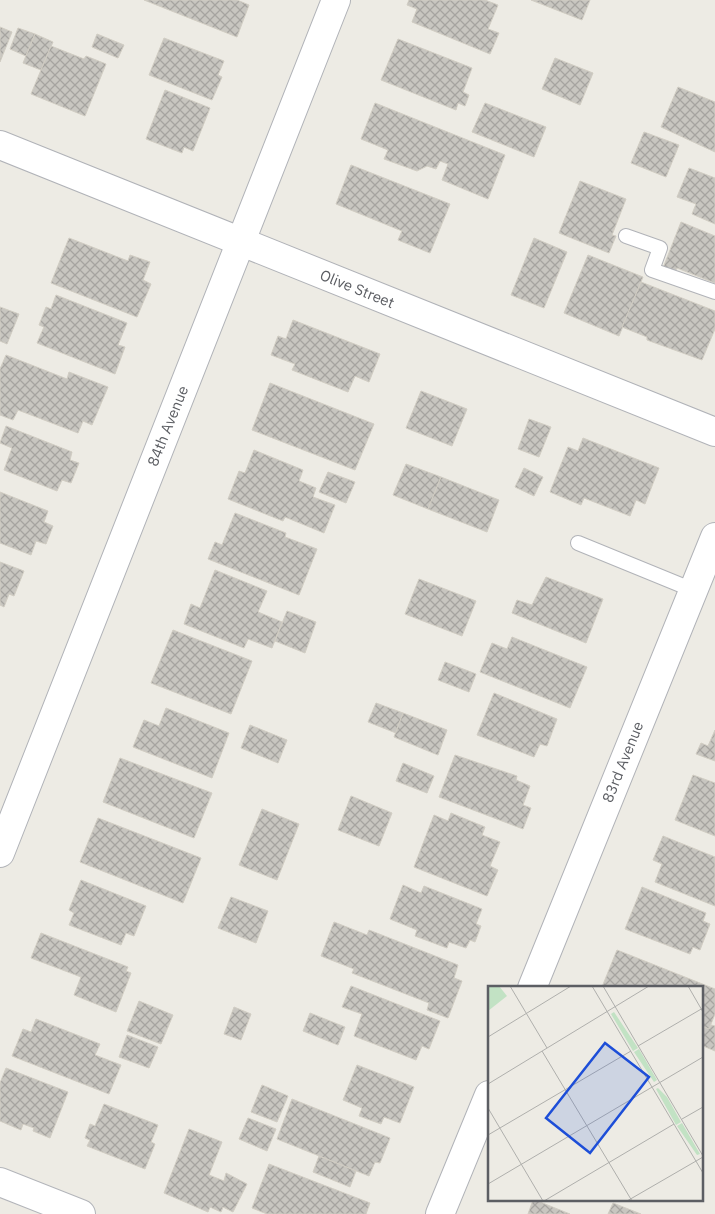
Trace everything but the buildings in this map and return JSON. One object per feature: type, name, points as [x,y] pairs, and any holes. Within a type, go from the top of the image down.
[{"type":"street","name":"84th Avenue","points":[[0,853],[336,0]]},
{"type":"street","name":"Olive Street","points":[[0,145],[715,432]]},
{"type":"street","name":"83rd Avenue","points":[[533,986],[715,537]]},
{"type":"street","points":[[440,1214],[488,1097]]},
{"type":"street","points":[[0,1182],[81,1214]]},
{"type":"lane","points":[[626,236],[660,248],[652,270],[715,292]]},
{"type":"lane","points":[[578,543],[693,590]]}]
